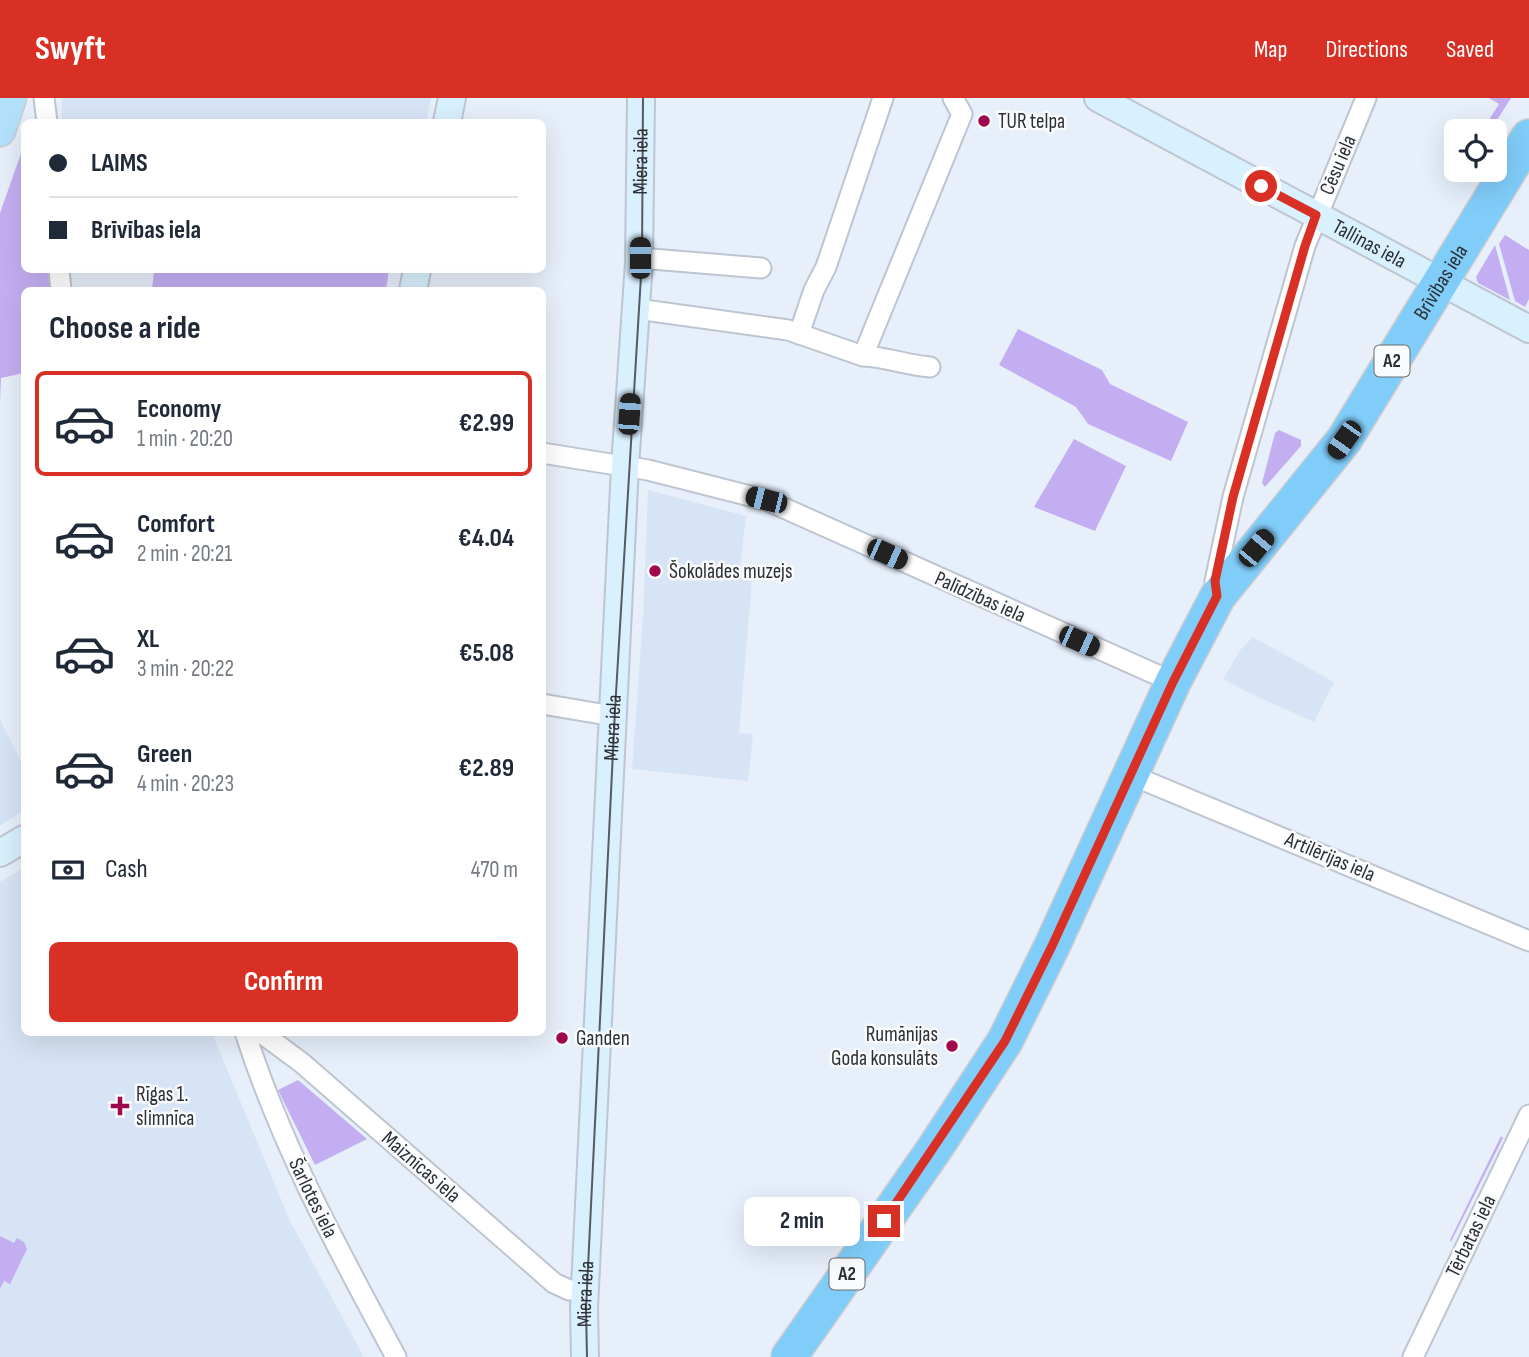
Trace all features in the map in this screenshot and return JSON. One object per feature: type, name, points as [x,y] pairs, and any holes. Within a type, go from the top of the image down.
[{"type":"highway","name":"Brīvības iela","points":[[789,1357],[933,1151],[1005,1041],[1052,946],[1173,682],[1217,596],[1328,461],[1441,283],[1529,137]]},
{"type":"main road","points":[[0,131],[11,98]]},
{"type":"street","points":[[44,98],[47,119]]},
{"type":"street","points":[[448,119],[452,98]]},
{"type":"street","name":"Miera iela","points":[[585,1357],[585,1290],[625,466],[640,258],[640,98]]},
{"type":"street","points":[[799,334],[814,290],[826,267],[883,98]]},
{"type":"street","points":[[863,356],[962,114],[953,98]]},
{"type":"street","name":"Tallinas iela","points":[[1098,98],[1529,329]]},
{"type":"street","name":"Cēsu iela","points":[[1217,596],[1215,581],[1233,497],[1305,246],[1366,98]]},
{"type":"street","points":[[640,258],[761,268]]},
{"type":"street","points":[[636,309],[788,330],[863,356],[885,357],[909,366],[930,367]]},
{"type":"street","name":"Palīdzības iela","points":[[546,454],[648,470],[766,500],[1173,682]]},
{"type":"street","points":[[546,705],[613,716]]},
{"type":"street","name":"Artilērijas iela","points":[[1131,775],[1529,941]]},
{"type":"street","points":[[0,853],[21,841]]},
{"type":"street","name":"Šarlotes iela","points":[[246,1036],[262,1086],[308,1191],[396,1357]]},
{"type":"street","name":"Maiznīcas iela","points":[[265,1036],[302,1063],[554,1283],[569,1290],[585,1290]]},
{"type":"street","name":"Tērbatas iela","points":[[1413,1357],[1529,1115]]},
{"type":"shaded area","points":[[62,98],[431,98],[427,119],[62,119]]},
{"type":"shaded area","points":[[1489,98],[1511,98],[1498,119],[1490,119],[1499,104]]},
{"type":"shaded area","points":[[21,154],[21,273],[48,273],[51,287],[21,287],[21,374],[1,378],[0,403],[0,213]]},
{"type":"shaded area","points":[[1505,235],[1529,250],[1529,299],[1525,307],[1515,301],[1499,244]]},
{"type":"shaded area","points":[[1495,245],[1510,300],[1478,283],[1476,277]]},
{"type":"shaded area","points":[[154,273],[389,273],[386,287],[152,287]]},
{"type":"shaded area","points":[[1018,329],[1102,370],[1110,384],[1188,422],[1171,461],[1088,424],[1076,407],[999,365]]},
{"type":"shaded area","points":[[1279,430],[1301,440],[1301,446],[1265,487],[1262,483],[1275,433]]},
{"type":"shaded area","points":[[1074,439],[1126,466],[1095,531],[1034,507]]},
{"type":"shaded area","points":[[648,490],[746,516],[739,578],[752,579],[739,733],[753,734],[748,781],[632,769],[643,617]]},
{"type":"shaded area","points":[[1253,637],[1334,682],[1314,722],[1223,679],[1241,649]]},
{"type":"shaded area","points":[[0,720],[21,761],[21,813],[0,825]]},
{"type":"shaded area","name":"Rīgas 1. slimnīca","points":[[21,870],[21,1036],[213,1036],[290,1221],[364,1357],[0,1357],[0,882]]},
{"type":"shaded area","points":[[298,1080],[367,1139],[315,1165],[278,1090]]},
{"type":"shaded area","points":[[1501,1136],[1503,1138],[1451,1242],[1450,1240]]},
{"type":"shaded area","points":[[0,1236],[14,1243],[17,1238],[24,1242],[27,1249],[10,1284],[4,1281],[0,1289]]},
{"type":"tram line","points":[[587,1357],[586,1309],[615,710],[642,259],[643,98]]},
{"type":"place","name":"TUR telpa","points":[[984,121]]},
{"type":"place","name":"Šokolādes muzejs","points":[[655,571]]},
{"type":"place","name":"Ganden","points":[[562,1038]]},
{"type":"place","name":"Rumānijas Goda konsulāts","points":[[952,1046]]},
{"type":"place","name":"Rīgas 1. slimnīca","points":[[120,1106]]},
{"type":"route","points":[[884,1221],[1005,1041],[1052,946],[1173,682],[1217,596],[1215,581],[1233,497],[1316,215],[1261,186]]}]
